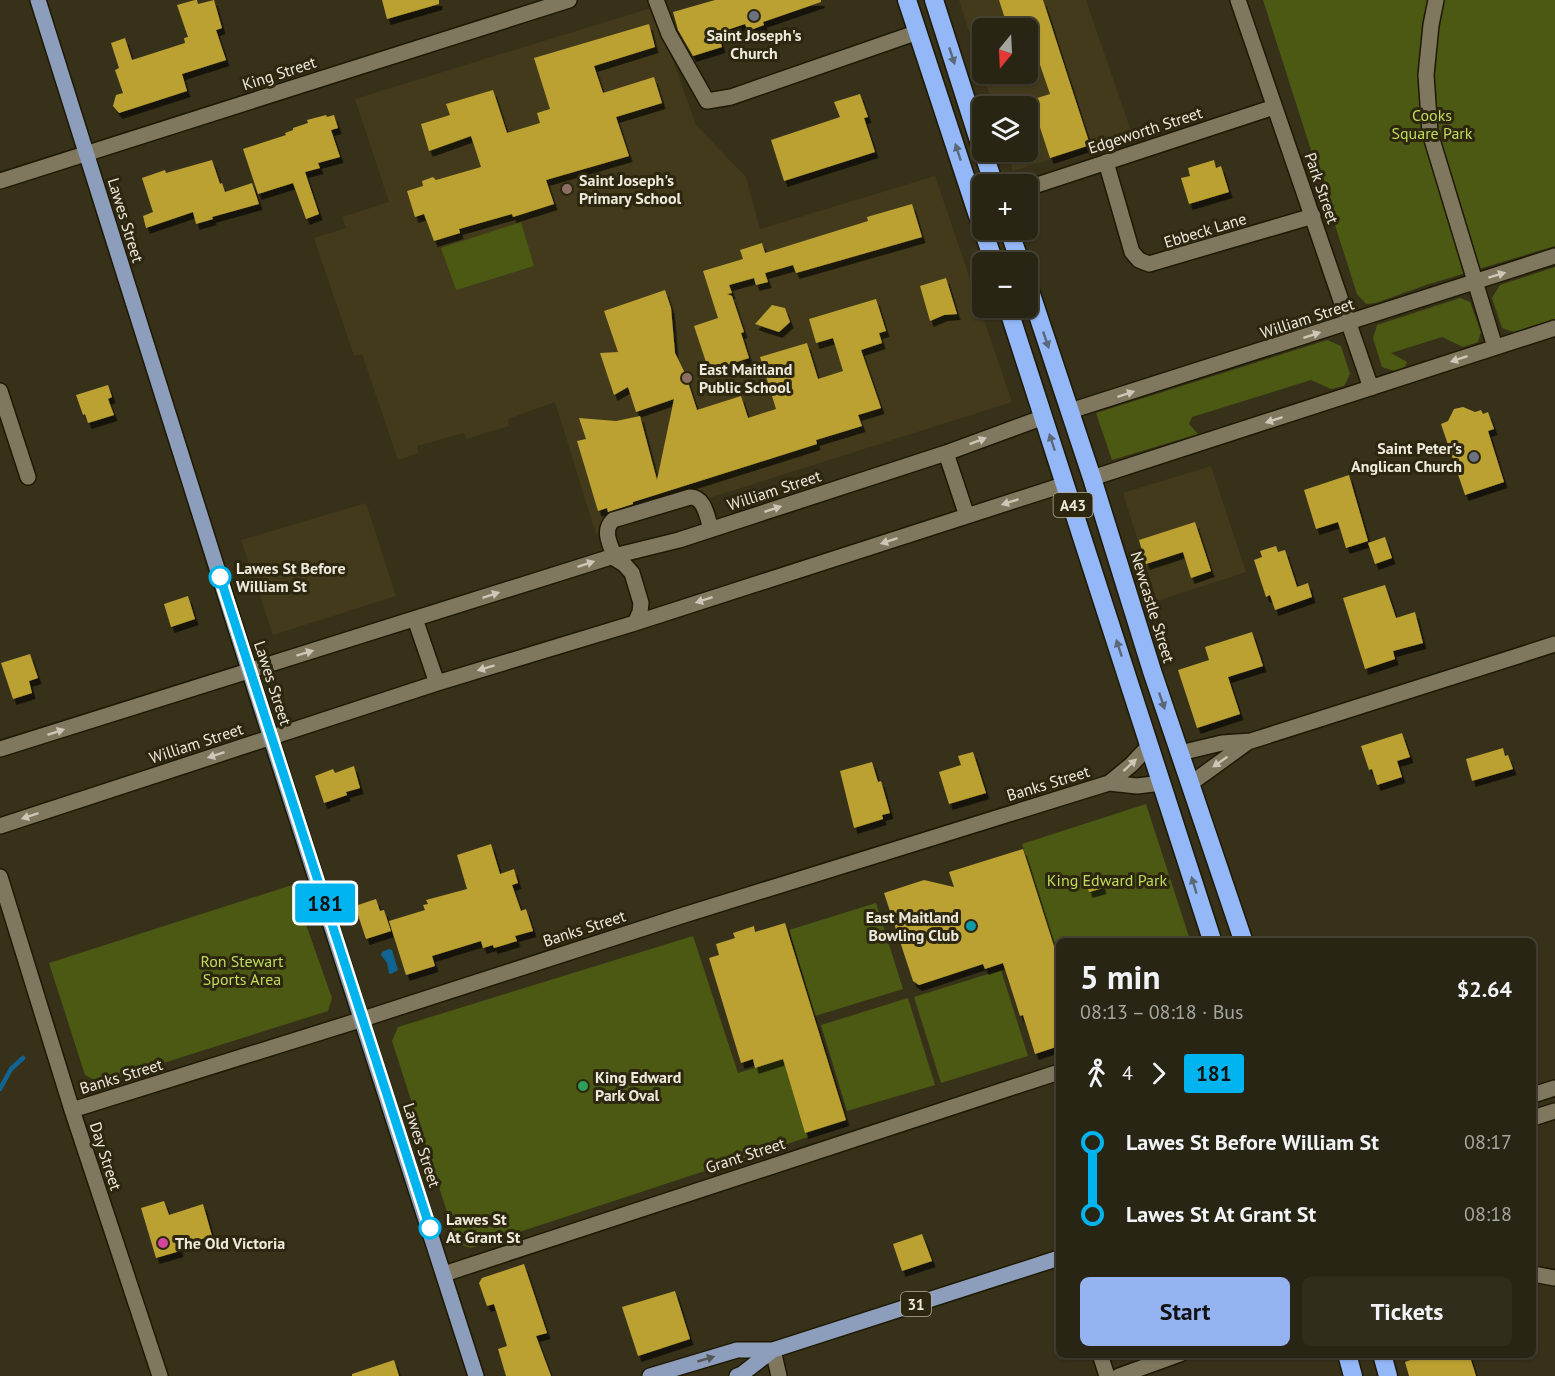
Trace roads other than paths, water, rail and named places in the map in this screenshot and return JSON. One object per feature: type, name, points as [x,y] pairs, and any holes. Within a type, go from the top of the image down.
[{"type":"highway","points":[[907,0],[972,196]]},
{"type":"highway","points":[[934,0],[972,117]]},
{"type":"highway","name":"Newcastle Street","points":[[1038,315],[1152,670],[1242,938]]},
{"type":"highway","name":"A43","points":[[1011,318],[1211,938]]},
{"type":"highway","points":[[1162,783],[1180,753]]},
{"type":"highway","points":[[1348,1358],[1353,1376]]},
{"type":"highway","points":[[1383,1358],[1389,1376]]},
{"type":"main road","name":"Lawes Street","points":[[38,0],[249,670],[476,1376]]},
{"type":"main road","name":"31","points":[[650,1376],[737,1350],[772,1350],[1056,1259]]},
{"type":"main road","name":"31","points":[[736,1376],[742,1374],[772,1350]]},
{"type":"street","name":"King Street","points":[[0,181],[569,0]]},
{"type":"street","points":[[656,0],[669,34],[707,101],[730,97],[918,32]]},
{"type":"street","name":"Park Street","points":[[1238,0],[1371,388]]},
{"type":"street","points":[[1436,0],[1425,75],[1430,133],[1494,347]]},
{"type":"street","name":"Edgeworth Street","points":[[1038,185],[1274,106]]},
{"type":"street","name":"Ebbeck Lane","points":[[1106,162],[1132,250],[1139,260],[1149,264],[1313,216]]},
{"type":"street","name":"William Street","points":[[1070,411],[1555,256]]},
{"type":"street","points":[[1092,478],[1555,328]]},
{"type":"street","points":[[0,391],[28,477]]},
{"type":"street","name":"William Street","points":[[0,749],[613,556],[679,540],[946,453],[1044,417]]},
{"type":"street","points":[[946,453],[967,516]]},
{"type":"street","name":"William Street","points":[[0,826],[271,736],[635,623],[1066,484]]},
{"type":"street","points":[[635,623],[640,612],[640,603],[632,573],[613,556],[607,531],[613,520],[694,496],[701,501],[711,529]]},
{"type":"street","points":[[415,619],[437,683]]},
{"type":"street","points":[[1180,753],[1222,743],[1251,741],[1555,644]]},
{"type":"street","points":[[1190,784],[1251,741]]},
{"type":"street","name":"Banks Street","points":[[72,1110],[363,1019],[695,911],[1109,783],[1150,745]]},
{"type":"street","name":"Banks Street","points":[[1109,783],[1137,786],[1162,783]]},
{"type":"street","name":"Day Street","points":[[0,877],[72,1110],[159,1376]]},
{"type":"street","name":"Grant Street","points":[[444,1274],[1056,1073]]},
{"type":"street","points":[[1536,1094],[1555,1088]]},
{"type":"street","points":[[1536,1117],[1555,1111]]},
{"type":"street","points":[[1536,1275],[1555,1278]]},
{"type":"street","points":[[772,1350],[779,1376]]},
{"type":"street","points":[[1101,1358],[1107,1376]]},
{"type":"street","points":[[1119,1376],[1169,1358]]},
{"type":"water","points":[[389,949],[392,950],[398,970],[391,974],[381,955]]},
{"type":"waterway","points":[[0,1089],[11,1069],[23,1058]]},
{"type":"place","name":"Saint Joseph's Church","points":[[754,16]]},
{"type":"place","name":"Saint Joseph's Primary School","points":[[567,189]]},
{"type":"place","name":"East Maitland Public School","points":[[687,378]]},
{"type":"place","name":"Saint Peter's Anglican Church","points":[[1474,457]]},
{"type":"place","name":"Lawes St Before William St","points":[[220,577]]},
{"type":"place","name":"East Maitland Bowling Club","points":[[971,926]]},
{"type":"place","name":"King Edward Park Oval","points":[[583,1086]]},
{"type":"place","name":"Lawes St At Grant St","points":[[430,1228]]},
{"type":"place","name":"The Old Victoria","points":[[163,1243]]},
{"type":"park label","name":"Cooks Square Park","points":[[1432,124]]},
{"type":"park label","name":"King Edward Park","points":[[1107,880]]},
{"type":"park label","name":"Ron Stewart Sports Area","points":[[242,970]]}]
